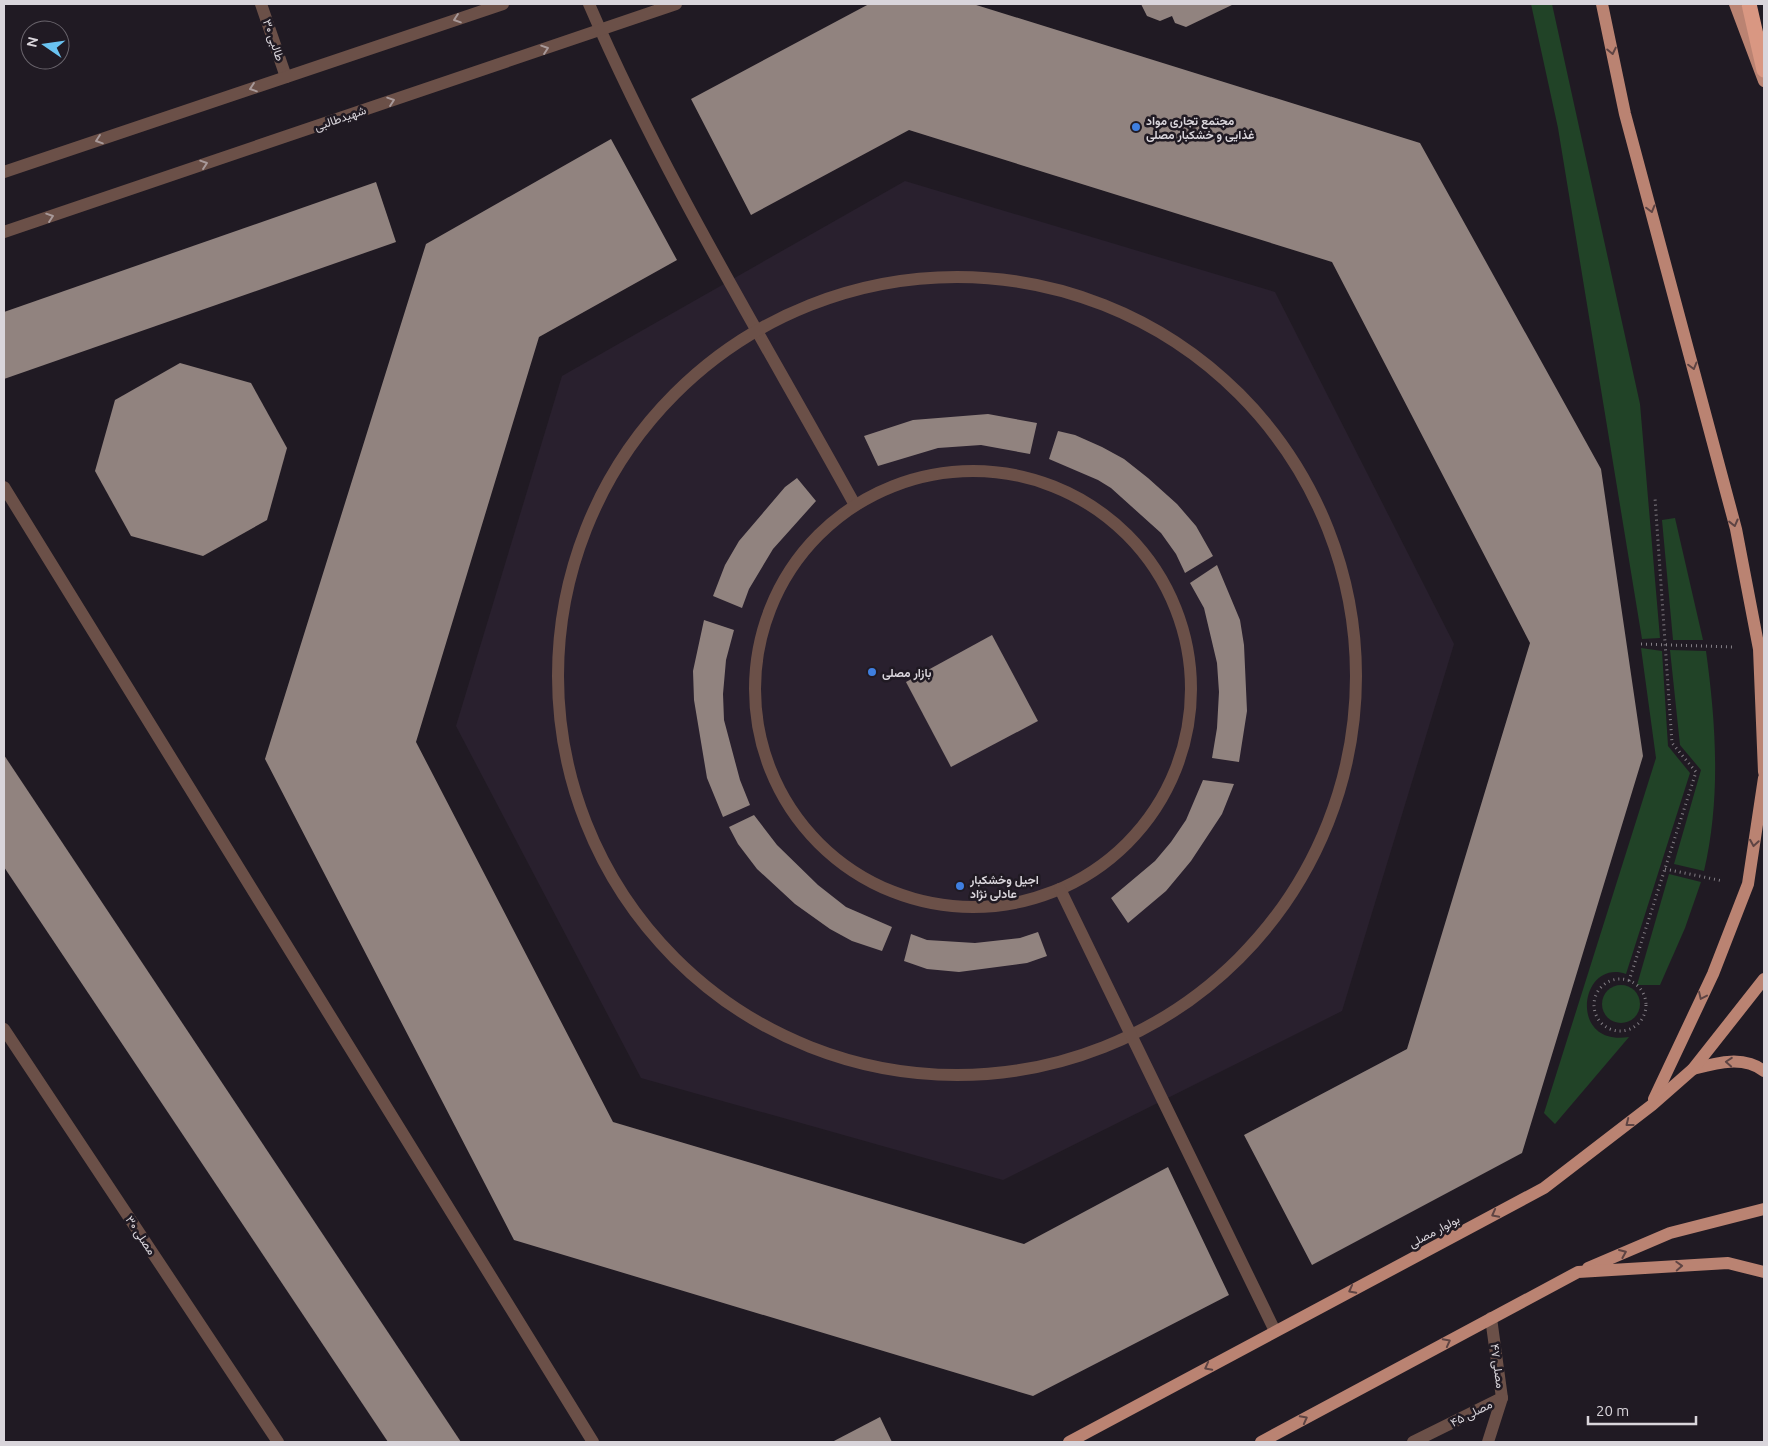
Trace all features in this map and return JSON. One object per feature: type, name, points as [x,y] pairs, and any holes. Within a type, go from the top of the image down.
[{"type":"highway","points":[[1749,4],[1764,70]]},
{"type":"main road","points":[[1602,4],[1625,114],[1736,529],[1759,649],[1764,772]]},
{"type":"main road","points":[[1735,4],[1764,81]]},
{"type":"main road","points":[[1652,1105],[1713,974],[1748,884],[1764,778]]},
{"type":"main road","name":"بولوار مصلی","points":[[1069,1442],[1544,1188],[1652,1105],[1693,1069],[1764,979]]},
{"type":"main road","points":[[1693,1069],[1724,1060],[1758,1066],[1764,1070]]},
{"type":"main road","points":[[1261,1442],[1578,1272],[1670,1233],[1764,1209]]},
{"type":"main road","points":[[1578,1272],[1728,1263],[1764,1272]]},
{"type":"street","name":"طالبی ۳۰","points":[[261,4],[286,77]]},
{"type":"street","points":[[4,172],[503,4]]},
{"type":"street","points":[[589,4],[665,161],[729,281],[758,329],[855,505]]},
{"type":"street","name":"شهیدطالبی","points":[[4,232],[676,4]]},
{"type":"street","points":[[957,275],[1011,278],[1064,289],[1116,308],[1132,316],[1164,333],[1209,364],[1249,401],[1283,444],[1312,490],[1333,540],[1348,593],[1356,647],[1355,702],[1348,756],[1334,809],[1312,859],[1284,906],[1249,948],[1209,986],[1165,1018],[1117,1043],[1065,1061],[1012,1073],[958,1077],[903,1073],[850,1062],[798,1044],[782,1036],[750,1019],[706,987],[666,950],[631,908],[603,861],[581,811],[566,758],[559,704],[558,650],[566,595],[581,543],[602,492],[631,446],[665,403],[704,366],[758,329],[797,309],[840,293],[902,279],[957,275]]},
{"type":"street","points":[[979,468],[1051,481],[1114,518],[1162,574],[1189,642],[1192,714],[1172,783],[1131,842],[1074,885],[1005,907],[933,906],[866,882],[810,837],[771,776],[754,705],[761,632],[791,565],[842,512],[855,505],[907,478],[979,468]]},
{"type":"street","points":[[4,487],[592,1442]]},
{"type":"street","points":[[1060,889],[1275,1331]]},
{"type":"street","name":"مصلی ۳۰","points":[[4,1029],[278,1442]]},
{"type":"street","name":"مصلی ۴۷","points":[[1488,1442],[1502,1398],[1491,1318]]},
{"type":"street","name":"مصلی ۴۵","points":[[1413,1442],[1502,1398]]},
{"type":"path","points":[[1629,981],[1696,772],[1672,742],[1654,498]]},
{"type":"path","points":[[1641,644],[1759,649]]},
{"type":"path","points":[[1612,980],[1629,981],[1642,992],[1646,1008],[1639,1023],[1632,1028],[1616,1031],[1608,1028],[1596,1015],[1595,999],[1599,991],[1612,980]]},
{"type":"shaded area","points":[[905,181],[1275,292],[1454,644],[1342,1011],[1003,1180],[641,1078],[456,726],[562,376]]},
{"type":"green space","points":[[1531,4],[1552,4],[1640,404],[1660,638],[1642,639],[1558,128]]},
{"type":"green space","points":[[1675,518],[1703,640],[1673,640],[1662,520]]},
{"type":"green space","points":[[1641,648],[1662,651],[1668,746],[1690,773],[1626,974],[1610,973],[1598,978],[1590,990],[1587,1003],[1589,1017],[1596,1029],[1609,1037],[1629,1037],[1555,1124],[1544,1113],[1656,758]]},
{"type":"green space","points":[[1670,650],[1706,651],[1714,733],[1715,789],[1713,816],[1704,871],[1674,864],[1701,770],[1680,745]]},
{"type":"green space","points":[[1669,874],[1701,882],[1685,928],[1660,985],[1637,985]]},
{"type":"green space","points":[[1621,985],[1635,990],[1640,1004],[1635,1018],[1621,1023],[1607,1018],[1602,1004],[1607,990]]},
{"type":"building","points":[[869,4],[973,4],[1420,143],[1601,469],[1643,756],[1522,1153],[1312,1265],[1244,1135],[1407,1049],[1530,643],[1332,262],[909,130],[751,215],[691,99]]},
{"type":"building","points":[[1141,4],[1234,4],[1186,27],[1175,23],[1172,16],[1160,21],[1147,16]]},
{"type":"building","points":[[611,139],[677,260],[539,337],[416,742],[613,1122],[1024,1244],[1168,1167],[1229,1295],[1033,1396],[514,1240],[265,759],[426,244]]},
{"type":"building","points":[[376,182],[396,242],[4,379],[4,312]]},
{"type":"building","points":[[180,363],[251,383],[287,448],[267,520],[203,556],[131,536],[95,471],[115,400]]},
{"type":"building","points":[[988,414],[1037,423],[1030,454],[981,445],[938,448],[878,466],[864,436],[913,420]]},
{"type":"building","points":[[1058,431],[1075,435],[1102,447],[1124,459],[1148,478],[1177,504],[1196,526],[1213,556],[1185,573],[1176,554],[1161,533],[1111,488],[1098,480],[1049,459]]},
{"type":"building","points":[[797,478],[816,501],[773,549],[749,589],[742,608],[713,596],[725,565],[739,541],[785,487]]},
{"type":"building","points":[[1217,565],[1240,620],[1244,645],[1247,711],[1239,762],[1212,758],[1217,728],[1219,692],[1217,663],[1204,608],[1190,583]]},
{"type":"building","points":[[704,620],[734,630],[726,660],[723,694],[724,720],[740,780],[750,805],[723,817],[707,778],[694,700],[693,671]]},
{"type":"building","points":[[992,635],[1038,721],[951,767],[906,682]]},
{"type":"building","points":[[4,755],[461,1442],[388,1442],[4,867]]},
{"type":"building","points":[[1203,780],[1234,784],[1222,814],[1191,861],[1166,891],[1128,923],[1111,898],[1155,861],[1171,842],[1186,820]]},
{"type":"building","points":[[754,815],[777,845],[818,885],[846,907],[892,927],[882,951],[852,941],[830,929],[795,904],[757,869],[738,844],[729,827]]},
{"type":"building","points":[[1038,932],[1047,956],[1027,963],[959,972],[927,969],[904,961],[911,934],[927,940],[975,943],[1020,938]]},
{"type":"building","points":[[880,1417],[892,1442],[832,1442]]},
{"type":"place","name":"مجتمع تجاری مواد غذایی و خشکبار مصلی","points":[[1136,127]]},
{"type":"place","name":"بازار مصلى","points":[[872,672]]},
{"type":"place","name":"اجیل وخشکبار عادلی نژاد","points":[[960,886]]}]
